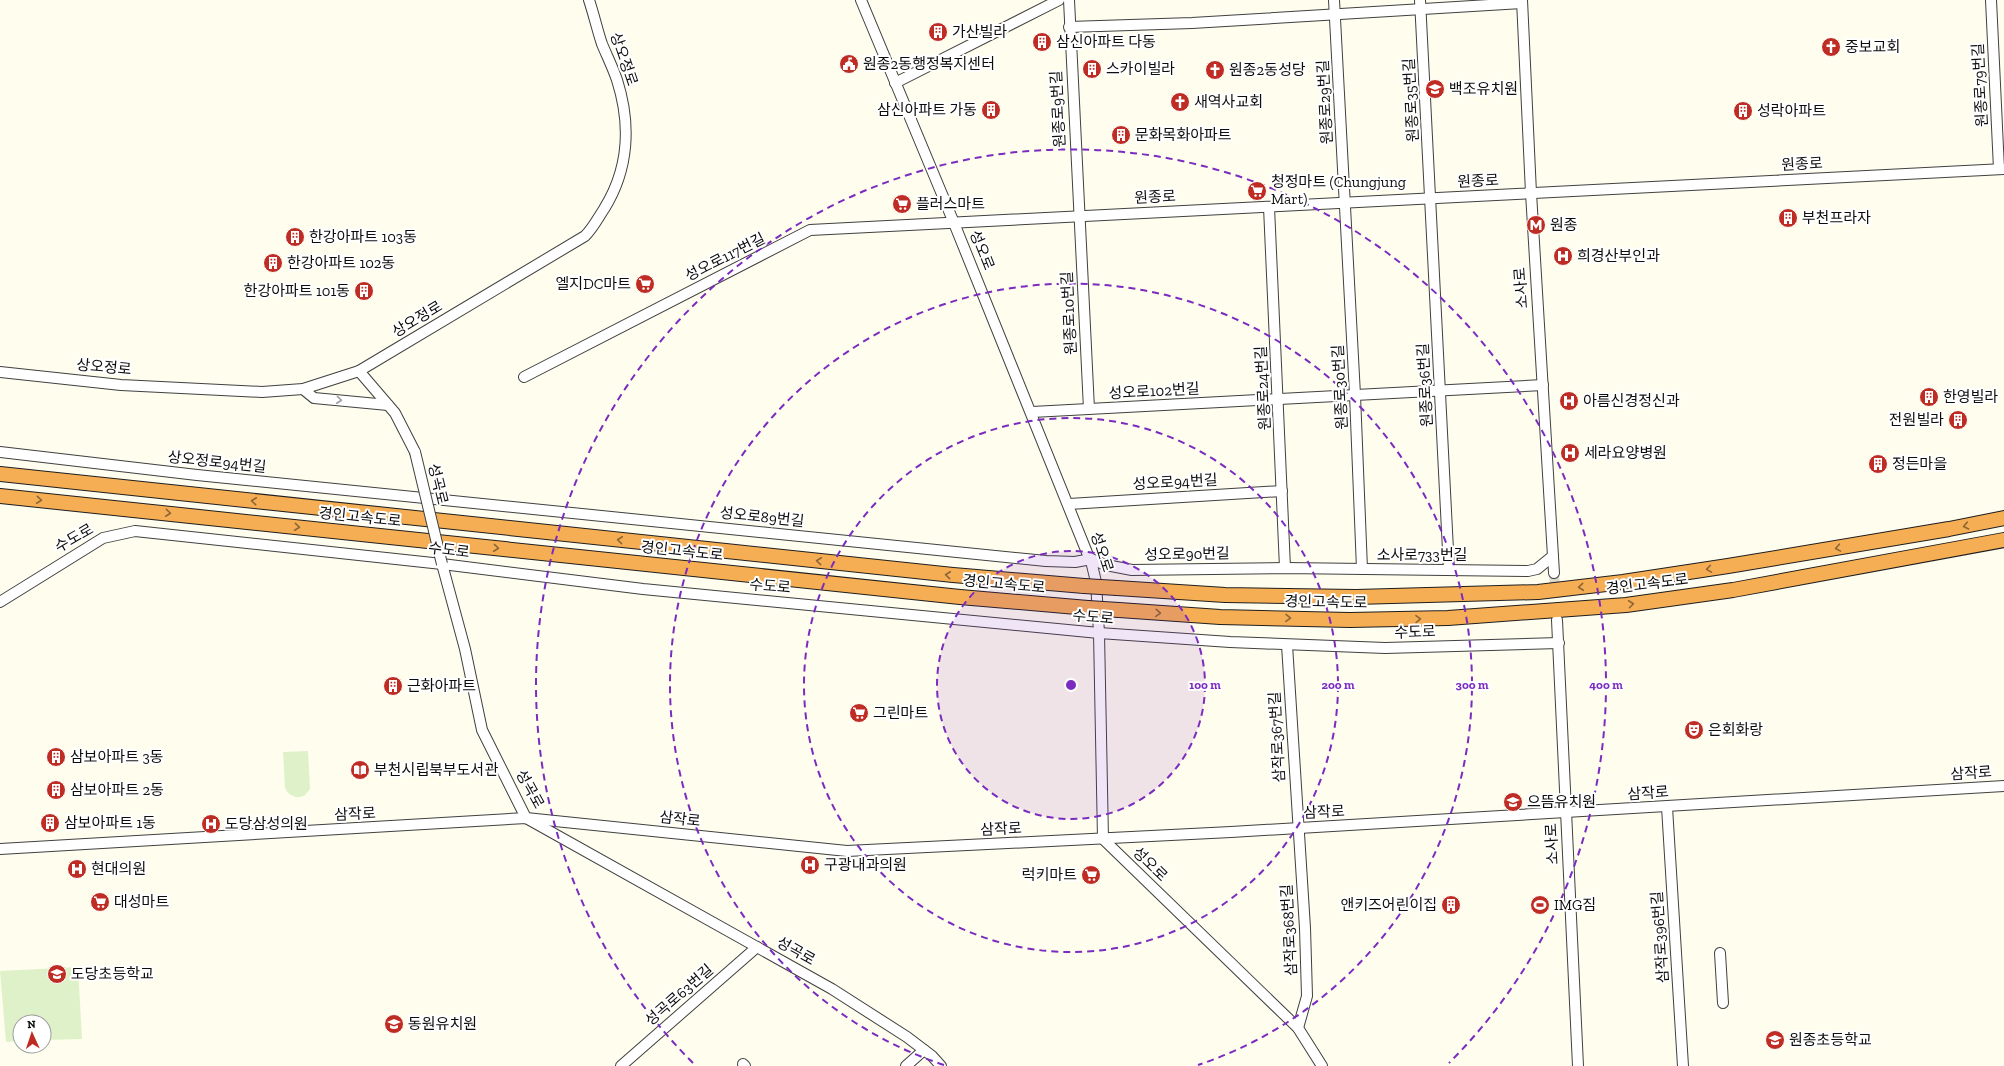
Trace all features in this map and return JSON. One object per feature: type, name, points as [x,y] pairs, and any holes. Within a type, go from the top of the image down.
[{"type":"highway","name":"경인고속도로","points":[[0,474],[945,575],[1224,595],[1356,596],[1538,592],[1623,582],[1728,566],[1949,529],[2004,518]]},
{"type":"highway","name":"경인고속도로","points":[[0,496],[960,597],[1088,608],[1220,616],[1350,620],[1448,618],[1619,606],[1733,590],[2004,540]]},
{"type":"street","name":"상오정로","points":[[0,372],[121,385],[262,392],[303,389],[358,371],[585,236],[611,198],[621,176],[627,130],[624,105],[617,80],[602,44],[589,0]]},
{"type":"street","name":"성오로","points":[[861,0],[1032,412],[1090,559],[1096,582],[1099,633],[1103,839],[1298,1028],[1322,1066]]},
{"type":"street","points":[[895,83],[1059,0]]},
{"type":"street","name":"원종로9번길","points":[[1069,0],[1069,27],[1079,216]]},
{"type":"street","name":"원종로29번길","points":[[1334,0],[1345,203]]},
{"type":"street","name":"원종로79번길","points":[[1991,0],[2002,169]]},
{"type":"street","points":[[1069,27],[1192,23],[1335,14],[1421,5],[1522,2]]},
{"type":"street","name":"소사로","points":[[1522,2],[1531,193],[1554,573]]},
{"type":"street","name":"원종로35번길","points":[[1421,5],[1431,198]]},
{"type":"street","name":"원종로","points":[[954,223],[2002,169]]},
{"type":"street","name":"원종로36번길","points":[[1431,198],[1449,570]]},
{"type":"street","name":"원종로30번길","points":[[1345,203],[1362,569]]},
{"type":"street","name":"원종로24번길","points":[[1269,206],[1285,568]]},
{"type":"street","name":"원종로10번길","points":[[1079,216],[1089,409]]},
{"type":"street","name":"성오로117번길","points":[[524,377],[810,230],[954,223]]},
{"type":"street","name":"성곡로","points":[[358,371],[395,413],[415,452],[442,564],[465,649],[482,730],[526,818],[832,989],[907,1037],[941,1066]]},
{"type":"street","name":"성오로102번길","points":[[1032,412],[1543,385]]},
{"type":"street","points":[[303,389],[314,398],[388,405]]},
{"type":"street","name":"상오정로94번길","points":[[0,452],[431,500]]},
{"type":"street","name":"성오로94번길","points":[[1069,504],[1282,491]]},
{"type":"street","name":"성오로89번길","points":[[431,500],[643,522],[649,520],[1046,561],[1075,562],[1090,559]]},
{"type":"street","name":"수도로","points":[[0,602],[102,538],[135,531],[442,564],[643,589],[1099,633],[1385,648],[1559,643]]},
{"type":"street","name":"소사로733번길","points":[[1285,568],[1528,570],[1537,569],[1553,556]]},
{"type":"street","name":"성오로90번길","points":[[1090,559],[1106,565],[1132,570],[1285,568]]},
{"type":"street","name":"소사로","points":[[1557,620],[1578,1066]]},
{"type":"street","name":"삼작로367번길","points":[[1287,644],[1297,828]]},
{"type":"street","name":"삼작로","points":[[0,849],[526,818],[847,851],[1103,839],[1566,813],[2004,786]]},
{"type":"street","name":"삼작로396번길","points":[[1667,807],[1683,1066]]},
{"type":"street","name":"삼작로368번길","points":[[1297,828],[1305,928],[1307,996],[1298,1028]]},
{"type":"street","name":"성곡로63번길","points":[[621,1066],[757,947]]},
{"type":"street","points":[[1720,953],[1723,1003]]},
{"type":"street","points":[[906,1066],[924,1050]]},
{"type":"green space","points":[[308,751],[310,789],[304,796],[296,797],[291,795],[285,788],[283,752]]},
{"type":"green space","points":[[78,967],[82,1039],[52,1040],[52,1014],[12,1014],[12,1042],[6,1042],[0,971]]},
{"type":"tunnel","points":[[1554,573],[1557,615]]},
{"type":"place","name":"가산빌라","points":[[938,32]]},
{"type":"place","name":"삼신아파트 다동","points":[[1042,42]]},
{"type":"place","name":"중보교회","points":[[1831,47]]},
{"type":"place","name":"원종2동행정복지센터","points":[[849,64]]},
{"type":"place","name":"스카이빌라","points":[[1092,69]]},
{"type":"place","name":"원종2동성당","points":[[1215,70]]},
{"type":"place","name":"백조유치원","points":[[1435,89]]},
{"type":"place","name":"새역사교회","points":[[1180,102]]},
{"type":"place","name":"삼신아파트 가동","points":[[991,110]]},
{"type":"place","name":"성락아파트","points":[[1743,111]]},
{"type":"place","name":"문화목화아파트","points":[[1121,135]]},
{"type":"place","name":"청정마트 (Chungjung Mart)","points":[[1257,191]]},
{"type":"place","name":"플러스마트","points":[[902,204]]},
{"type":"place","name":"부천프라자","points":[[1788,218]]},
{"type":"place","name":"원종","points":[[1536,225]]},
{"type":"place","name":"한강아파트 103동","points":[[295,237]]},
{"type":"place","name":"희경산부인과","points":[[1563,256]]},
{"type":"place","name":"한강아파트 102동","points":[[273,263]]},
{"type":"place","name":"엘지DC마트","points":[[645,284]]},
{"type":"place","name":"한강아파트 101동","points":[[364,291]]},
{"type":"place","name":"한영빌라","points":[[1929,397]]},
{"type":"place","name":"아름신경정신과","points":[[1569,401]]},
{"type":"place","name":"전원빌라","points":[[1958,420]]},
{"type":"place","name":"세라요양병원","points":[[1570,453]]},
{"type":"place","name":"정든마을","points":[[1878,464]]},
{"type":"place","name":"근화아파트","points":[[393,686]]},
{"type":"place","name":"그린마트","points":[[859,713]]},
{"type":"place","name":"은회화랑","points":[[1694,730]]},
{"type":"place","name":"삼보아파트 3동","points":[[56,757]]},
{"type":"place","name":"부천시립북부도서관","points":[[360,770]]},
{"type":"place","name":"삼보아파트 2동","points":[[56,790]]},
{"type":"place","name":"으뜸유치원","points":[[1513,802]]},
{"type":"place","name":"삼보아파트 1동","points":[[50,823]]},
{"type":"place","name":"도당삼성의원","points":[[211,824]]},
{"type":"place","name":"구광내과의원","points":[[810,865]]},
{"type":"place","name":"현대의원","points":[[77,869]]},
{"type":"place","name":"럭키마트","points":[[1091,875]]},
{"type":"place","name":"대성마트","points":[[100,902]]},
{"type":"place","name":"앤키즈어린이집","points":[[1451,905]]},
{"type":"place","name":"IMG짐","points":[[1540,905]]},
{"type":"place","name":"도당초등학교","points":[[57,974]]},
{"type":"place","name":"동원유치원","points":[[394,1024]]},
{"type":"place","name":"원종초등학교","points":[[1775,1040]]}]
